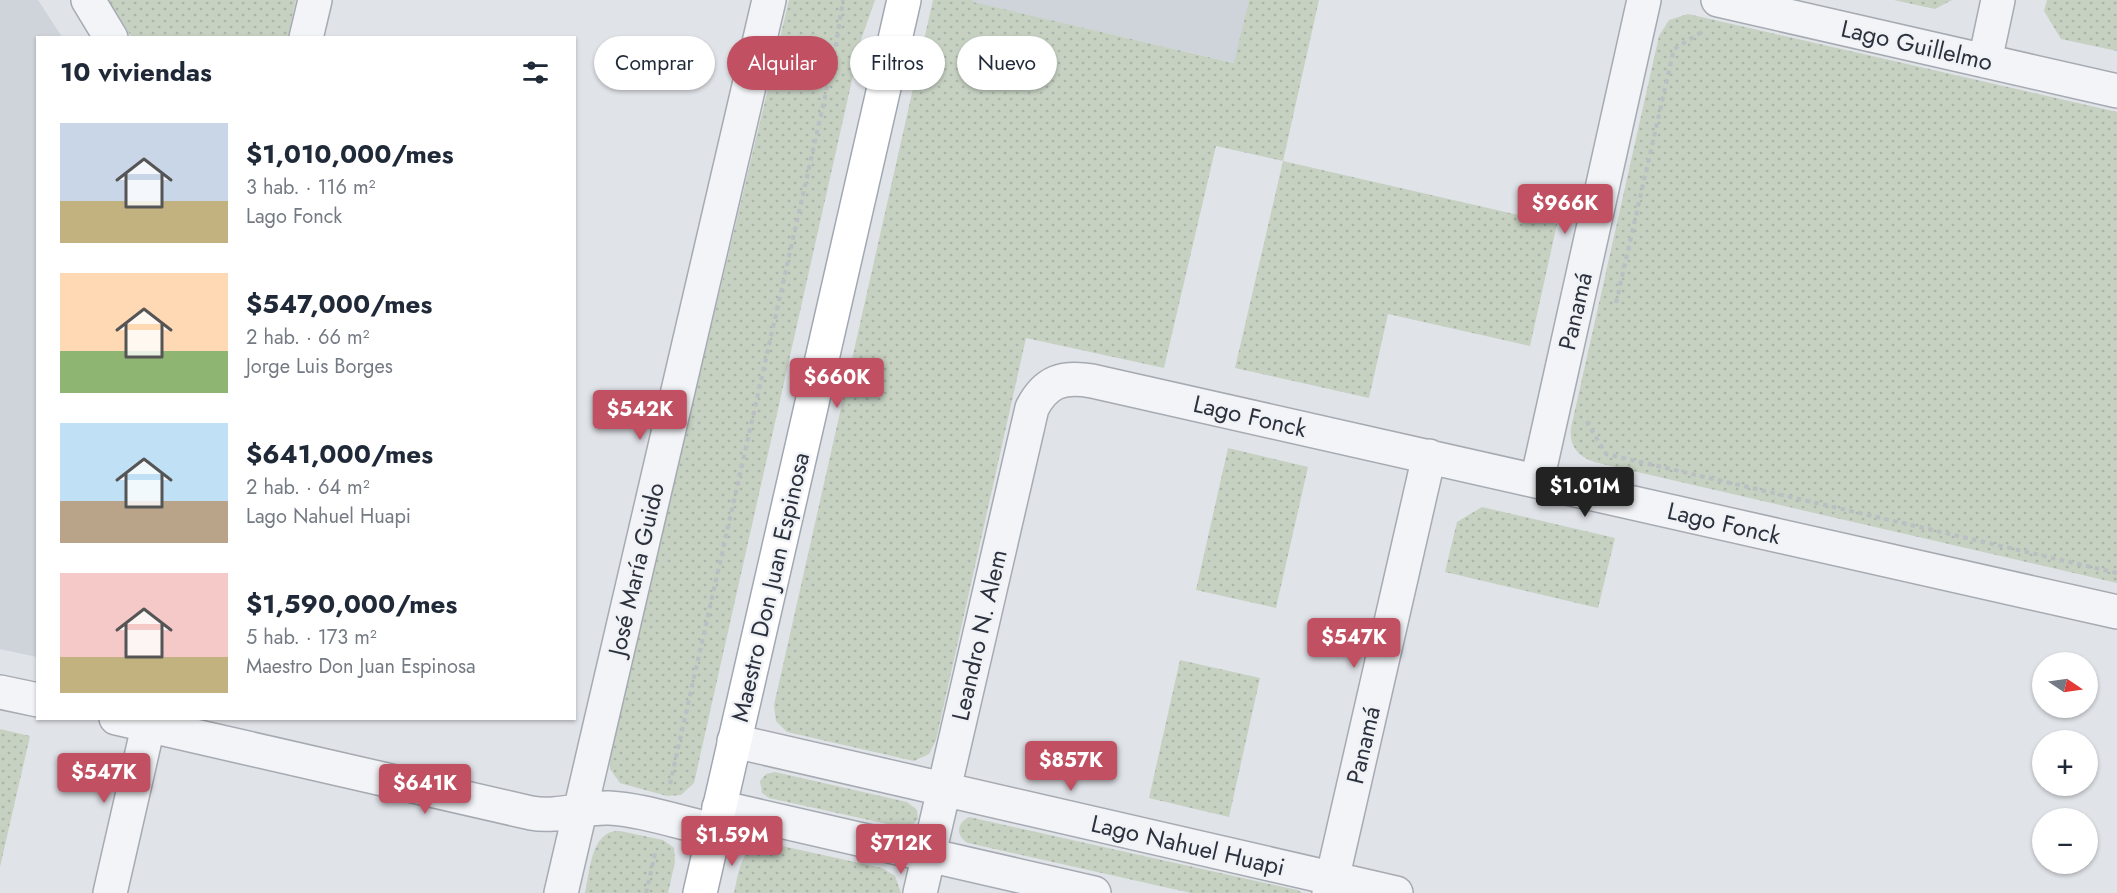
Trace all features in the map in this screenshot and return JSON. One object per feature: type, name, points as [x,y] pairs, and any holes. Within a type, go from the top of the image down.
[{"type":"main road","name":"Maestro Don Juan Espinosa","points":[[700,893],[904,0]]},
{"type":"street","points":[[88,0],[110,36]]},
{"type":"street","points":[[306,36],[315,0]]},
{"type":"street","name":"José María Guido","points":[[561,893],[769,0]]},
{"type":"street","name":"Panamá","points":[[1537,481],[1644,0]]},
{"type":"street","name":"Lago Guillelmo","points":[[1718,0],[2117,91]]},
{"type":"street","points":[[1985,61],[1998,0]]},
{"type":"street","name":"Lago Fonck","points":[[1050,383],[1064,379],[1092,381],[2117,612]]},
{"type":"street","name":"Leandro N. Alem","points":[[920,893],[1028,423],[1040,393],[1050,383]]},
{"type":"street","name":"Panamá","points":[[1330,886],[1429,456]]},
{"type":"street","points":[[0,692],[36,700]]},
{"type":"street","points":[[132,720],[149,722],[531,813],[552,816],[607,808],[663,819],[716,819],[928,855],[1094,893]]},
{"type":"street","points":[[110,893],[149,722]]},
{"type":"street","name":"Lago Nahuel Huapi","points":[[734,741],[944,789],[1330,886],[1396,893]]},
{"type":"path","points":[[646,893],[834,57],[843,0]]},
{"type":"path","points":[[1614,310],[1674,49],[1700,33],[1711,36]]},
{"type":"path","points":[[1590,413],[1588,424],[1606,454],[2117,573]]},
{"type":"shaded area","points":[[0,0],[38,0],[61,36],[36,36],[36,657],[0,649]]},
{"type":"shaded area","points":[[973,0],[1249,0],[1235,63],[972,2]]},
{"type":"green space","points":[[108,0],[296,0],[288,36],[131,36]]},
{"type":"green space","points":[[789,0],[875,0],[862,36],[850,36],[850,89],[694,783],[681,795],[667,796],[620,783],[610,769],[610,752],[768,90],[838,90],[838,36],[780,36]]},
{"type":"green space","points":[[933,0],[973,0],[973,2],[1234,63],[1249,0],[1319,0],[1283,161],[1216,146],[1164,368],[1026,338],[936,740],[929,754],[914,761],[787,732],[776,721],[774,705],[913,90],[945,90],[945,36],[925,36]]},
{"type":"green space","points":[[1894,0],[1952,0],[1935,9]]},
{"type":"green space","points":[[2047,0],[2117,0],[2117,51],[2061,39],[2044,11]]},
{"type":"green space","points":[[1688,14],[2117,112],[2117,583],[1594,462],[1583,457],[1575,449],[1571,440],[1571,428],[1659,36],[1669,20]]},
{"type":"green space","points":[[1283,161],[1557,224],[1530,346],[1388,314],[1369,398],[1235,368]]},
{"type":"green space","points":[[1228,448],[1308,467],[1276,608],[1196,590]]},
{"type":"green space","points":[[1482,507],[1615,538],[1598,608],[1445,572],[1457,522]]},
{"type":"green space","points":[[1180,660],[1260,678],[1229,817],[1149,798]]},
{"type":"green space","points":[[0,729],[30,736],[0,867]]},
{"type":"green space","points":[[775,772],[907,802],[917,810],[918,819],[913,825],[901,827],[769,798],[762,793],[760,781],[766,774]]},
{"type":"green space","points":[[969,817],[1303,893],[1191,893],[968,843],[961,837],[959,830],[962,823]]},
{"type":"green space","points":[[620,831],[663,840],[674,848],[675,862],[668,893],[585,893],[591,863],[598,844],[610,832]]},
{"type":"green space","points":[[764,842],[882,868],[895,876],[901,893],[734,893],[739,869],[745,855],[756,845]]}]
